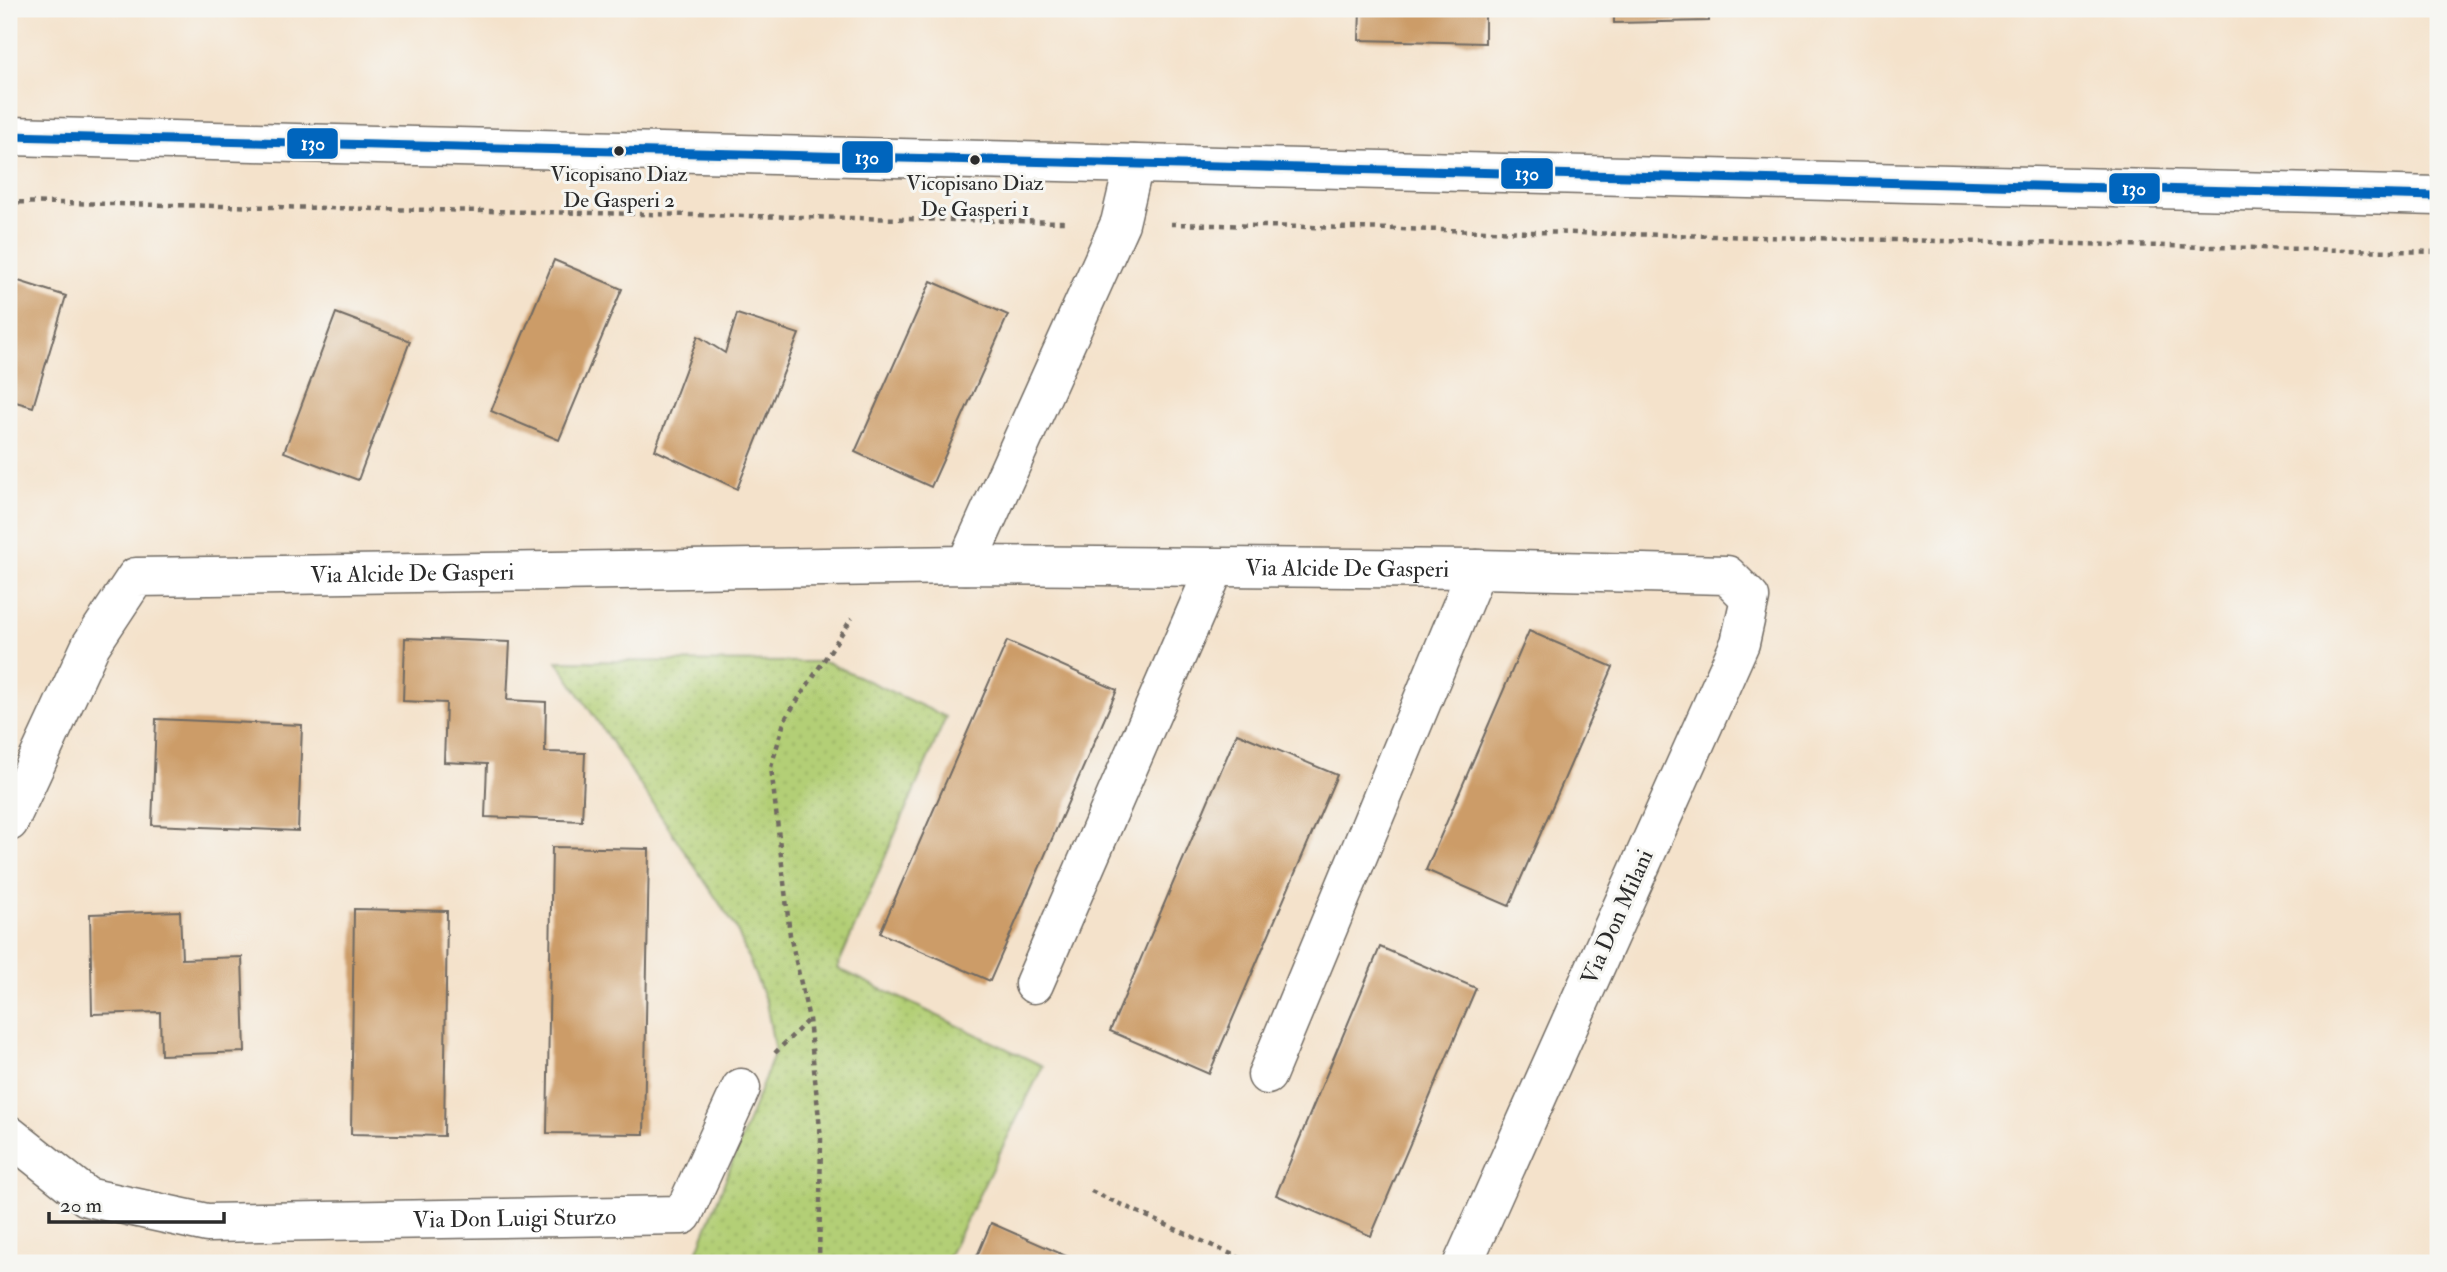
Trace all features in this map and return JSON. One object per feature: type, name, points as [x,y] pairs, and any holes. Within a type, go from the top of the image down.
[{"type":"street","points":[[9,136],[2438,196]]},
{"type":"street","points":[[966,565],[1120,223],[1134,164]]},
{"type":"street","name":"Via Alcide De Gasperi","points":[[9,822],[92,645],[136,577],[966,565],[1477,569],[1727,575]]},
{"type":"street","points":[[1034,984],[1215,568]]},
{"type":"street","points":[[1267,1075],[1477,569]]},
{"type":"street","name":"Via Don Milani","points":[[1463,1263],[1740,643],[1750,598],[1727,575]]},
{"type":"street","name":"Via Don Luigi Sturzo","points":[[9,1135],[87,1197],[207,1223],[682,1215],[741,1088]]},
{"type":"path","points":[[9,202],[1120,223],[2438,253]]},
{"type":"path","points":[[819,1263],[821,1139],[816,1086],[809,1019],[790,935],[771,767],[785,719],[887,566]]},
{"type":"path","points":[[1091,1191],[1251,1263]]},
{"type":"green space","points":[[557,661],[827,662],[946,717],[837,968],[1043,1066],[945,1263],[693,1263],[775,1052],[766,1002],[736,928]]},
{"type":"building","points":[[1360,9],[1485,9],[1485,43],[1359,40]]},
{"type":"building","points":[[1614,9],[1709,9],[1709,21],[1614,23]]},
{"type":"building","points":[[554,260],[622,289],[559,440],[491,411]]},
{"type":"building","points":[[9,278],[66,296],[33,407],[9,400]]},
{"type":"building","points":[[931,281],[1008,315],[931,487],[855,452]]},
{"type":"building","points":[[336,313],[410,341],[358,480],[284,452]]},
{"type":"building","points":[[737,314],[799,334],[737,489],[655,450],[698,336],[725,353]]},
{"type":"building","points":[[1529,631],[1613,667],[1509,906],[1426,870]]},
{"type":"building","points":[[405,638],[510,642],[507,700],[546,702],[545,752],[585,753],[582,821],[485,817],[487,764],[444,762],[446,703],[403,701]]},
{"type":"building","points":[[1007,641],[1117,690],[990,981],[880,933]]},
{"type":"building","points":[[156,719],[302,725],[298,831],[152,825]]},
{"type":"building","points":[[1237,733],[1337,775],[1209,1074],[1110,1031]]},
{"type":"building","points":[[552,847],[649,849],[644,1134],[547,1133]]},
{"type":"building","points":[[354,909],[447,911],[444,1136],[351,1134]]},
{"type":"building","points":[[180,911],[182,959],[242,957],[245,1052],[161,1055],[160,1012],[92,1014],[90,914]]},
{"type":"building","points":[[1380,947],[1476,988],[1371,1236],[1276,1195]]},
{"type":"building","points":[[991,1223],[1082,1263],[974,1263]]},
{"type":"transit line","name":"130","points":[[9,136],[2438,196]]},
{"type":"place","name":"Vicopisano Diaz De Gasperi 2","points":[[619,151]]},
{"type":"place","name":"Vicopisano Diaz De Gasperi 1","points":[[975,160]]}]
